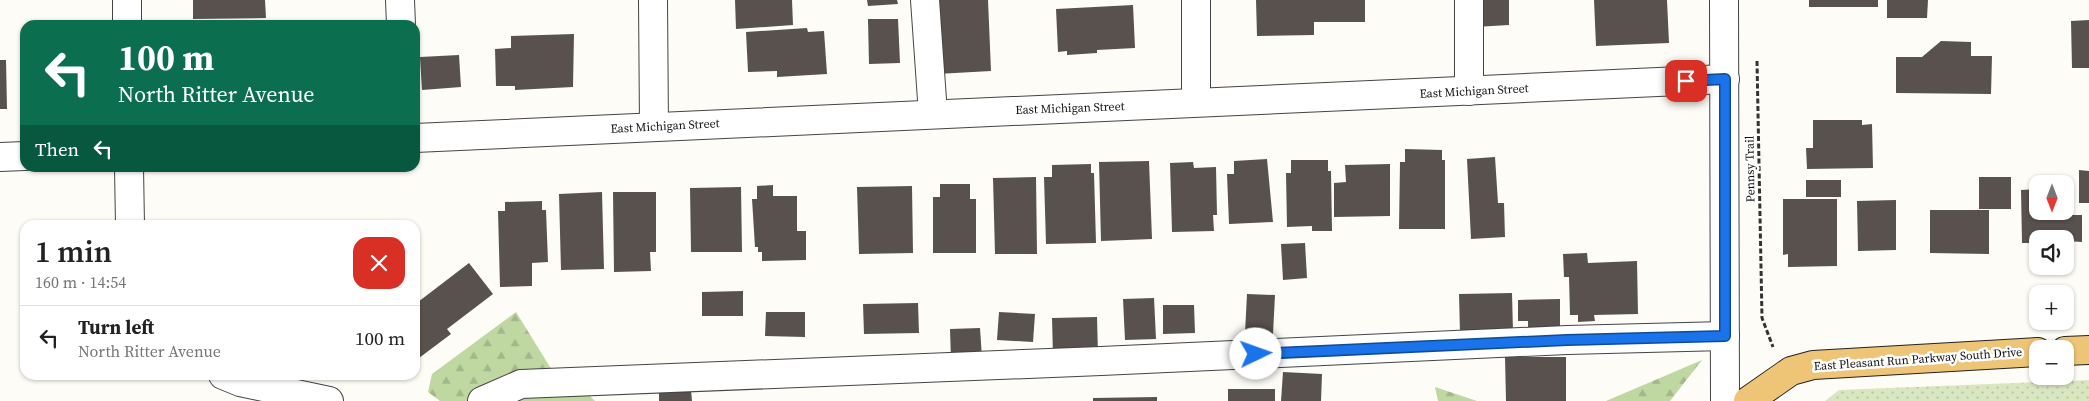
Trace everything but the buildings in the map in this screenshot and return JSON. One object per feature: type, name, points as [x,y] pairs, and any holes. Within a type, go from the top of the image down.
[{"type":"main road","points":[[2074,351],[2089,350]]},
{"type":"main road","name":"East Pleasant Run Parkway South Drive","points":[[1748,401],[1791,371],[1813,365],[2029,353]]},
{"type":"street","points":[[127,0],[127,20]]},
{"type":"street","points":[[400,0],[401,20]]},
{"type":"street","points":[[653,0],[654,126]]},
{"type":"street","points":[[925,0],[933,114]]},
{"type":"street","points":[[1196,0],[1196,102]]},
{"type":"street","points":[[1469,0],[1469,91]]},
{"type":"street","points":[[1724,0],[1725,401]]},
{"type":"street","name":"East Michigan Street","points":[[420,138],[1725,79]]},
{"type":"street","points":[[0,158],[20,156]]},
{"type":"street","points":[[130,172],[130,220]]},
{"type":"street","points":[[482,401],[520,384],[1111,361],[1567,340],[1725,336]]},
{"type":"street","points":[[235,380],[329,401]]},
{"type":"path","name":"Pennsy Trail","points":[[1757,60],[1762,318],[1768,336]]},
{"type":"green space","points":[[516,312],[550,367],[585,391],[595,401],[440,401],[428,392],[432,374]]},
{"type":"green space","points":[[1702,360],[1670,401],[1606,401]]},
{"type":"green space","points":[[2089,380],[2089,401],[1825,401],[1839,390],[2029,382],[2029,385],[2074,385],[2074,381]]},
{"type":"green space","points":[[1435,387],[1477,401],[1438,401]]},
{"type":"route","points":[[1256,354],[1567,340],[1725,336],[1725,79],[1686,81]]}]
